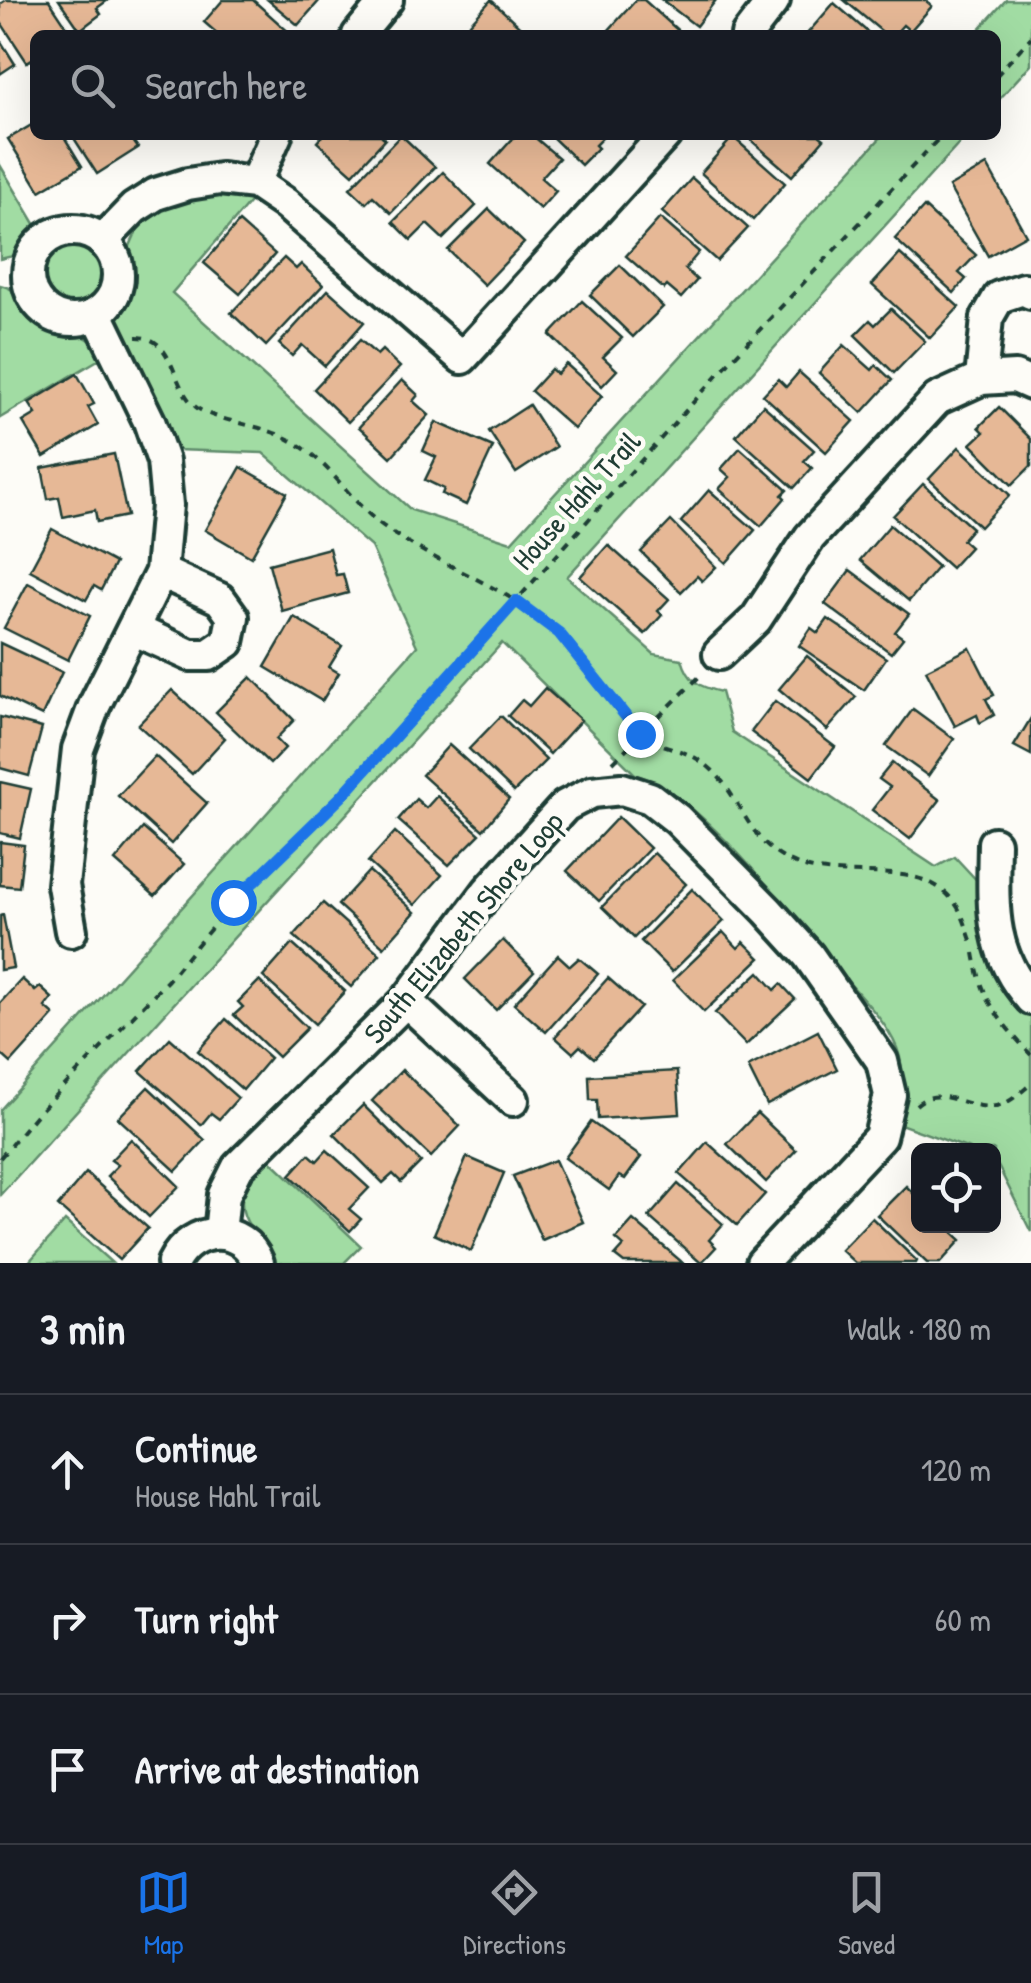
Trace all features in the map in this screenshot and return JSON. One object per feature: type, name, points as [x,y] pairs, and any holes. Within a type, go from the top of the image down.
[{"type":"street","points":[[362,30],[387,0]]},
{"type":"street","points":[[750,30],[774,0]]},
{"type":"street","points":[[254,184],[274,140]]},
{"type":"street","points":[[102,241],[134,208],[156,194],[220,179],[254,184],[286,204],[462,358],[659,140]]},
{"type":"street","points":[[73,230],[102,241],[114,256],[118,273],[116,290],[97,314],[76,320],[58,318],[42,309],[14,272],[57,233],[73,230]]},
{"type":"street","points":[[981,378],[986,318],[999,298],[1024,288],[1031,293]]},
{"type":"street","points":[[72,931],[64,885],[78,749],[94,706],[161,572],[167,505],[163,462],[148,421],[97,314]]},
{"type":"street","points":[[719,654],[756,618],[810,537],[937,399],[981,378],[1015,377],[1031,384]]},
{"type":"street","points":[[133,629],[190,655],[208,655],[228,642],[233,617],[220,598],[161,572]]},
{"type":"street","points":[[617,776],[678,819],[808,955],[882,1060],[901,1104],[876,1144],[762,1263]]},
{"type":"street","name":"South Elizabeth Shore Loop","points":[[220,1233],[224,1195],[238,1166],[406,1001],[488,891],[564,806],[617,776]]},
{"type":"street","points":[[994,843],[993,905],[1000,952],[1018,986],[1031,998]]},
{"type":"street","points":[[406,1001],[513,1100]]},
{"type":"street","points":[[173,1263],[180,1249],[211,1232],[229,1234],[245,1243],[258,1263]]},
{"type":"path","points":[[1001,70],[1031,37]]},
{"type":"path","name":"House Hahl Trail","points":[[0,1158],[35,1116],[168,980],[233,902],[341,797],[723,369],[937,140]]},
{"type":"path","points":[[112,346],[128,338],[147,337],[163,348],[180,388],[200,410],[264,427],[303,448],[382,525],[516,601],[559,633],[640,734],[699,759],[716,774],[766,845],[806,870],[912,876],[944,891],[956,903],[963,919],[988,1004],[1031,1055]]},
{"type":"path","points":[[617,776],[640,734],[680,698],[719,654]]},
{"type":"path","points":[[901,1104],[927,1096],[997,1106],[1031,1084]]},
{"type":"green space","points":[[1006,0],[1031,0],[1031,64],[1001,97],[1001,30],[979,30]]},
{"type":"green space","points":[[878,140],[962,140],[567,577],[654,654],[682,659],[696,682],[721,692],[732,732],[936,867],[955,857],[980,884],[1031,1008],[1031,1232],[1001,1172],[1001,1143],[953,1143],[900,1124],[900,1057],[892,1037],[870,1007],[715,830],[660,786],[636,775],[502,643],[0,1195],[0,1110],[417,646],[371,547],[263,453],[176,450],[159,407],[118,330],[130,246],[138,228],[177,198],[203,192],[255,196],[172,293],[411,510],[511,542]]},
{"type":"green space","points":[[0,165],[37,227],[13,256],[0,259]]},
{"type":"green space","points":[[73,242],[95,252],[105,274],[95,296],[73,306],[51,296],[41,274],[51,252]]},
{"type":"green space","points":[[0,285],[18,295],[50,325],[85,337],[103,357],[0,418]]},
{"type":"green space","points":[[263,1153],[361,1246],[344,1263],[274,1263],[242,1208],[244,1190]]},
{"type":"green space","points":[[65,1221],[112,1263],[28,1263]]},
{"type":"building","points":[[6,0],[49,0],[69,30],[30,30],[27,62],[0,21],[0,4]]},
{"type":"building","points":[[59,0],[108,0],[97,8],[101,14],[80,30]]},
{"type":"building","points":[[223,0],[253,0],[286,30],[213,30],[204,22]]},
{"type":"building","points":[[268,0],[320,0],[298,25]]},
{"type":"building","points":[[491,0],[524,30],[464,30]]},
{"type":"building","points":[[636,0],[644,0],[677,30],[609,30]]},
{"type":"building","points":[[662,0],[716,0],[696,26]]},
{"type":"building","points":[[844,0],[925,0],[932,6],[911,30],[903,25],[898,30],[880,30]]},
{"type":"building","points":[[834,3],[865,30],[810,30]]},
{"type":"building","points":[[0,40],[15,64],[0,74]]},
{"type":"building","points":[[30,126],[30,140],[66,140],[82,166],[40,191],[8,139]]},
{"type":"building","points":[[75,140],[132,140],[138,148],[97,174]]},
{"type":"building","points":[[319,140],[384,140],[353,174]]},
{"type":"building","points":[[396,140],[406,140],[435,167],[391,213],[373,196],[366,203],[350,188]]},
{"type":"building","points":[[512,140],[538,140],[559,158],[541,178],[556,191],[540,209],[490,164]]},
{"type":"building","points":[[555,140],[600,140],[595,145],[598,148],[581,165]]},
{"type":"building","points":[[730,140],[736,140],[785,183],[753,220],[701,173]]},
{"type":"building","points":[[751,140],[823,140],[792,176]]},
{"type":"building","points":[[987,165],[1026,235],[988,256],[949,187]]},
{"type":"building","points":[[443,172],[476,206],[443,239],[427,224],[411,240],[393,222]]},
{"type":"building","points":[[692,178],[748,228],[717,261],[662,212]]},
{"type":"building","points":[[924,207],[976,255],[959,273],[966,279],[954,293],[895,239]]},
{"type":"building","points":[[489,209],[524,243],[484,285],[448,250]]},
{"type":"building","points":[[660,218],[699,252],[685,269],[697,280],[681,298],[667,286],[664,289],[626,256]]},
{"type":"building","points":[[239,222],[275,254],[240,294],[204,263]]},
{"type":"building","points":[[900,254],[959,307],[930,338],[872,285]]},
{"type":"building","points":[[284,258],[296,269],[301,264],[323,285],[266,346],[231,313]]},
{"type":"building","points":[[620,265],[663,307],[633,337],[590,295]]},
{"type":"building","points":[[328,290],[364,322],[325,366],[302,345],[292,356],[279,344]]},
{"type":"building","points":[[582,301],[622,338],[603,357],[617,370],[602,386],[550,335]]},
{"type":"building","points":[[891,309],[925,341],[894,373],[855,335],[870,320],[875,325]]},
{"type":"building","points":[[360,340],[377,355],[382,350],[400,367],[348,422],[314,389]]},
{"type":"building","points":[[844,345],[872,370],[876,365],[892,380],[862,413],[819,373]]},
{"type":"building","points":[[566,364],[602,396],[574,429],[531,391],[551,369],[557,374]]},
{"type":"building","points":[[799,372],[854,421],[826,452],[763,395],[778,379],[786,387]]},
{"type":"building","points":[[77,374],[94,404],[88,407],[98,425],[44,457],[23,422],[36,414],[29,403]]},
{"type":"building","points":[[402,380],[418,395],[413,401],[429,415],[391,457],[359,427]]},
{"type":"building","points":[[529,405],[556,447],[516,473],[489,431]]},
{"type":"building","points":[[763,405],[814,450],[804,461],[812,468],[794,488],[736,436]]},
{"type":"building","points":[[999,407],[1031,439],[1031,466],[1012,485],[971,444],[984,432],[979,427]]},
{"type":"building","points":[[436,422],[493,447],[466,505],[442,494],[444,489],[425,480],[436,457],[423,451]]},
{"type":"building","points":[[959,447],[1010,495],[980,527],[929,479]]},
{"type":"building","points":[[740,448],[787,490],[782,495],[785,498],[761,526],[719,489],[730,477],[721,469]]},
{"type":"building","points":[[114,454],[127,516],[97,522],[95,510],[63,517],[59,497],[48,499],[42,468]]},
{"type":"building","points":[[241,467],[287,493],[251,557],[205,530]]},
{"type":"building","points":[[923,484],[972,528],[962,540],[970,547],[951,568],[893,516]]},
{"type":"building","points":[[709,490],[755,530],[726,563],[681,522]]},
{"type":"building","points":[[671,521],[716,567],[702,581],[697,576],[681,592],[641,552]]},
{"type":"building","points":[[890,525],[938,567],[909,601],[860,560]]},
{"type":"building","points":[[52,529],[115,563],[101,590],[94,586],[86,600],[30,570]]},
{"type":"building","points":[[608,545],[669,599],[658,611],[662,615],[645,634],[580,577]]},
{"type":"building","points":[[329,548],[336,575],[343,574],[348,593],[282,611],[269,564]]},
{"type":"building","points":[[850,570],[909,614],[895,632],[903,638],[891,653],[825,604]]},
{"type":"building","points":[[28,583],[90,616],[68,660],[4,628]]},
{"type":"building","points":[[294,617],[342,646],[329,667],[339,673],[322,701],[265,667]]},
{"type":"building","points":[[828,619],[886,658],[864,690],[799,646],[811,628],[818,633]]},
{"type":"building","points":[[0,643],[62,672],[42,716],[0,696]]},
{"type":"building","points":[[970,648],[994,695],[986,699],[994,715],[980,723],[977,715],[955,726],[926,670]]},
{"type":"building","points":[[807,656],[856,697],[827,730],[779,689]]},
{"type":"building","points":[[251,677],[294,720],[276,739],[285,748],[270,764],[216,712]]},
{"type":"building","points":[[545,688],[581,720],[550,754],[508,716],[522,700],[529,706]]},
{"type":"building","points":[[172,690],[225,738],[192,774],[138,725]]},
{"type":"building","points":[[775,701],[835,747],[811,778],[751,732]]},
{"type":"building","points":[[913,709],[954,739],[928,776],[886,746]]},
{"type":"building","points":[[501,716],[546,760],[514,792],[469,749]]},
{"type":"building","points":[[0,717],[42,728],[29,776],[0,768]]},
{"type":"building","points":[[1031,718],[1031,755],[1014,746]]},
{"type":"building","points":[[449,745],[509,799],[483,830],[422,775]]},
{"type":"building","points":[[155,756],[207,803],[171,844],[118,796]]},
{"type":"building","points":[[892,763],[940,800],[910,839],[872,810],[890,787],[879,779]]},
{"type":"building","points":[[0,782],[31,789],[20,838],[0,833]]},
{"type":"building","points":[[437,796],[480,834],[449,865],[398,820],[416,799],[426,808]]},
{"type":"building","points":[[618,817],[650,848],[599,901],[567,871]]},
{"type":"building","points":[[143,828],[184,864],[155,896],[115,861]]},
{"type":"building","points":[[395,832],[442,875],[415,905],[368,862]]},
{"type":"building","points":[[0,842],[24,845],[19,887],[0,885]]},
{"type":"building","points":[[654,853],[686,884],[634,938],[602,907]]},
{"type":"building","points":[[369,871],[415,912],[384,947],[338,905]]},
{"type":"building","points":[[692,889],[724,921],[672,972],[641,941]]},
{"type":"building","points":[[323,903],[380,954],[351,987],[294,936]]},
{"type":"building","points":[[3,915],[13,968],[0,970],[0,916]]},
{"type":"building","points":[[723,932],[738,948],[744,942],[760,958],[704,1012],[673,980]]},
{"type":"building","points":[[503,940],[534,971],[496,1010],[465,979]]},
{"type":"building","points":[[292,944],[345,991],[315,1024],[263,977]]},
{"type":"building","points":[[558,955],[570,966],[579,958],[598,974],[546,1032],[514,1004]]},
{"type":"building","points":[[759,972],[775,990],[781,984],[795,999],[746,1045],[715,1013]]},
{"type":"building","points":[[608,978],[641,1007],[594,1058],[580,1046],[573,1053],[555,1037]]},
{"type":"building","points":[[22,979],[35,991],[40,987],[52,998],[45,1007],[54,1015],[11,1063],[0,1053],[0,1003]]},
{"type":"building","points":[[259,981],[307,1028],[278,1057],[234,1015],[243,1007],[238,1002]]},
{"type":"building","points":[[226,1019],[270,1058],[243,1090],[198,1051]]},
{"type":"building","points":[[818,1031],[837,1069],[767,1105],[748,1067]]},
{"type":"building","points":[[170,1038],[238,1098],[219,1119],[211,1113],[201,1125],[140,1071]]},
{"type":"building","points":[[402,1070],[460,1126],[431,1157],[372,1101]]},
{"type":"building","points":[[677,1071],[680,1114],[598,1119],[597,1100],[590,1100],[589,1076]]},
{"type":"building","points":[[148,1087],[205,1140],[176,1171],[118,1118]]},
{"type":"building","points":[[363,1105],[421,1162],[401,1182],[393,1174],[383,1183],[334,1134]]},
{"type":"building","points":[[757,1113],[796,1150],[766,1182],[727,1144]]},
{"type":"building","points":[[591,1122],[641,1157],[625,1179],[619,1176],[609,1190],[565,1158]]},
{"type":"building","points":[[131,1139],[179,1186],[149,1217],[107,1176],[118,1165],[111,1160]]},
{"type":"building","points":[[707,1142],[765,1194],[737,1225],[679,1174]]},
{"type":"building","points":[[327,1150],[369,1188],[349,1209],[361,1219],[350,1231],[290,1175],[309,1154],[317,1161]]},
{"type":"building","points":[[467,1157],[504,1173],[471,1251],[434,1234]]},
{"type":"building","points":[[555,1160],[583,1222],[542,1240],[513,1176]]},
{"type":"building","points":[[86,1173],[148,1228],[119,1260],[58,1206]]},
{"type":"building","points":[[678,1184],[723,1224],[709,1240],[716,1247],[701,1263],[649,1217]]},
{"type":"building","points":[[906,1186],[911,1191],[911,1233],[954,1233],[961,1240],[940,1263],[927,1263],[877,1215]]},
{"type":"building","points":[[872,1218],[916,1263],[855,1263],[841,1250]]},
{"type":"building","points":[[633,1220],[683,1263],[624,1263],[615,1256],[624,1246],[616,1239]]},
{"type":"route","points":[[233,902],[341,797],[516,601],[559,633],[640,734]]}]
